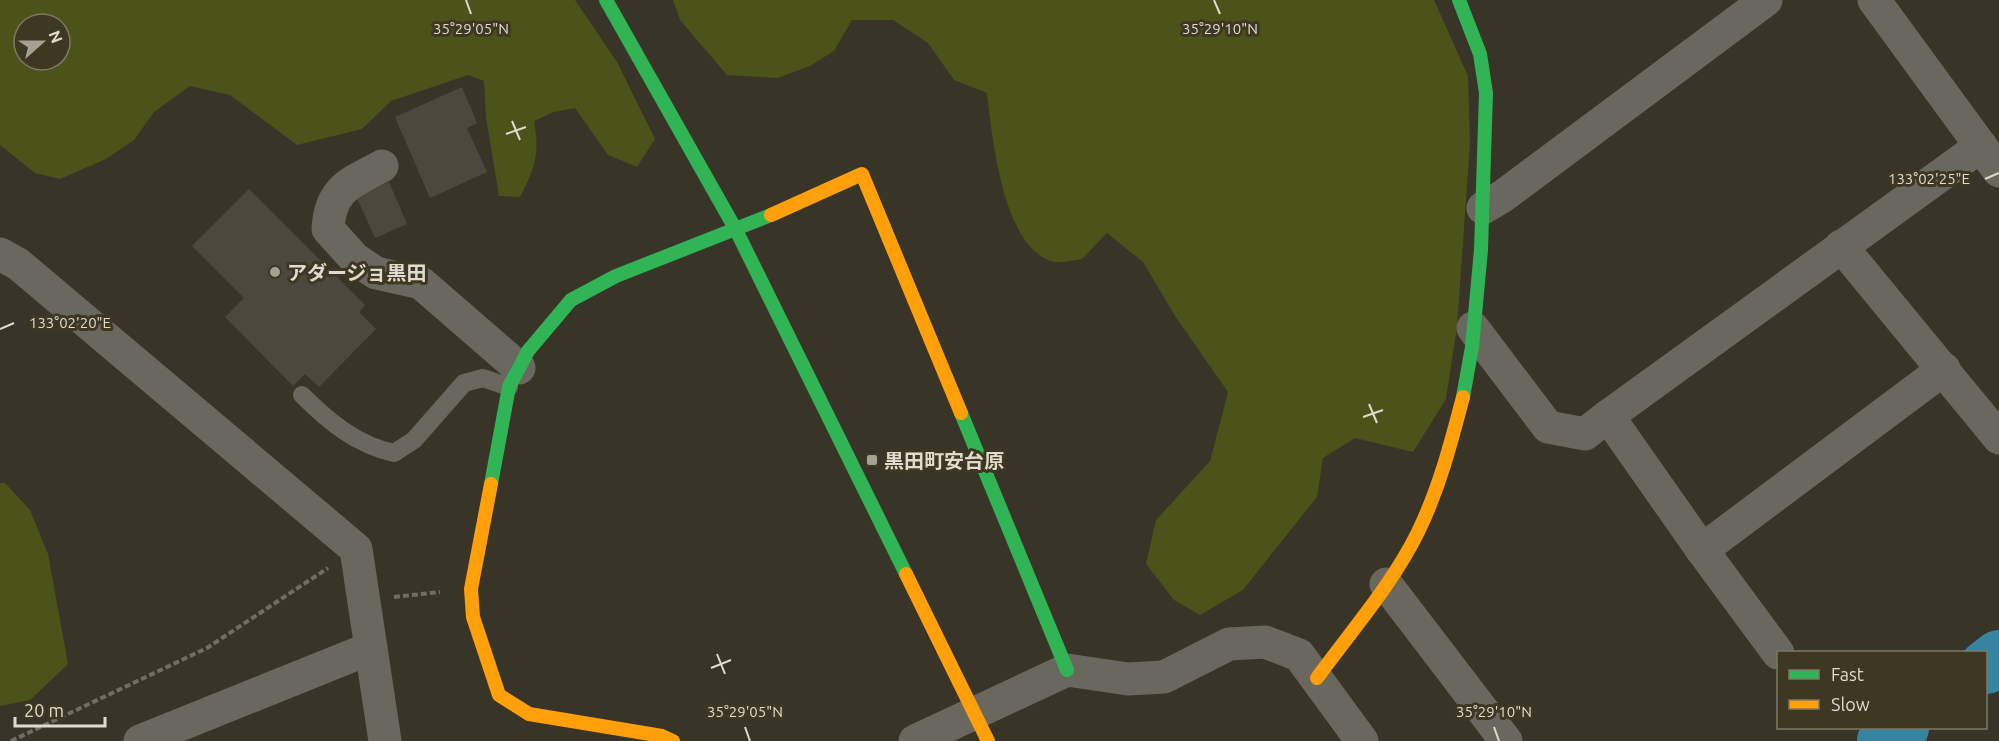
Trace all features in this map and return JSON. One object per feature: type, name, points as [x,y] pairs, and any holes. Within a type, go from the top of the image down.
[{"type":"street","points":[[606,0],[736,230],[982,728]]},
{"type":"street","points":[[1317,678],[1386,584],[1417,533],[1436,488],[1458,417],[1470,361],[1483,208],[1484,75],[1476,38],[1459,0]]},
{"type":"street","points":[[1483,208],[1503,196],[1766,0]]},
{"type":"street","points":[[1473,328],[1548,427],[1584,434],[1841,246],[1990,158],[1874,0]]},
{"type":"street","points":[[382,166],[346,186],[329,207],[328,229],[355,260],[376,273],[421,283],[514,377]]},
{"type":"street","points":[[673,741],[662,736],[529,714],[499,695],[473,617],[471,589],[514,377],[528,351],[571,300],[616,276],[736,230],[862,174],[1067,670]]},
{"type":"street","points":[[1841,246],[1999,438]]},
{"type":"street","points":[[0,254],[18,264],[356,549],[385,741]]},
{"type":"street","points":[[1702,550],[1944,369]]},
{"type":"street","points":[[1608,416],[1702,550],[1778,651]]},
{"type":"street","points":[[1386,584],[1506,741]]},
{"type":"street","points":[[915,741],[982,728],[1067,670],[1128,679],[1164,677],[1229,644],[1265,642],[1299,655],[1362,741]]},
{"type":"street","points":[[140,741],[371,648]]},
{"type":"lane","points":[[302,395],[336,426],[372,448],[394,453],[414,440],[464,383],[483,378],[514,377]]},
{"type":"path","points":[[11,741],[207,648],[356,549]]},
{"type":"path","points":[[364,600],[471,589]]},
{"type":"green space","points":[[0,0],[575,0],[617,62],[655,139],[637,167],[608,155],[575,108],[554,112],[534,121],[535,161],[520,197],[499,196],[486,118],[484,81],[468,75],[391,101],[362,129],[297,145],[230,95],[190,86],[154,112],[134,140],[106,159],[60,179],[35,173],[0,145]]},
{"type":"green space","points":[[673,0],[1434,0],[1468,76],[1470,143],[1457,327],[1446,399],[1413,452],[1355,438],[1323,458],[1317,497],[1243,590],[1200,615],[1174,600],[1146,564],[1156,520],[1210,461],[1228,392],[1175,316],[1143,262],[1107,233],[1082,259],[1054,262],[1036,253],[1022,236],[1011,214],[1003,188],[992,135],[987,93],[954,80],[928,43],[893,20],[852,20],[834,51],[810,66],[778,78],[727,75],[680,20]]},
{"type":"green space","points":[[0,483],[5,483],[30,510],[48,554],[68,664],[30,700],[0,706]]},
{"type":"building","points":[[462,87],[477,123],[467,128],[487,172],[430,198],[395,117]]},
{"type":"building","points":[[389,182],[407,224],[375,238],[356,196]]},
{"type":"building","name":"アダージョ黒田","points":[[249,189],[365,305],[359,312],[376,329],[319,387],[305,374],[293,386],[225,317],[244,298],[192,246]]},
{"type":"waterway","points":[[1987,666],[1999,657]]},
{"type":"waterway","points":[[1884,741],[1901,729]]},
{"type":"traffic: fast","points":[[606,0],[736,230],[906,574]]},
{"type":"traffic: fast","points":[[1459,0],[1480,54],[1486,93],[1481,250],[1472,347],[1463,397]]},
{"type":"traffic: fast","points":[[491,484],[509,387],[528,351],[571,300],[616,276],[771,215]]},
{"type":"traffic: fast","points":[[961,413],[1067,670]]},
{"type":"traffic: slow","points":[[771,215],[862,174],[961,413]]},
{"type":"traffic: slow","points":[[1317,678],[1384,589],[1408,552],[1438,483],[1463,397]]},
{"type":"traffic: slow","points":[[491,484],[471,589],[473,617],[499,695],[529,714],[662,736],[673,741]]},
{"type":"traffic: slow","points":[[906,574],[988,741]]},
{"type":"place","name":"アダージョ黒田","points":[[275,272]]},
{"type":"place","name":"黒田町安台原","points":[[872,460]]}]
